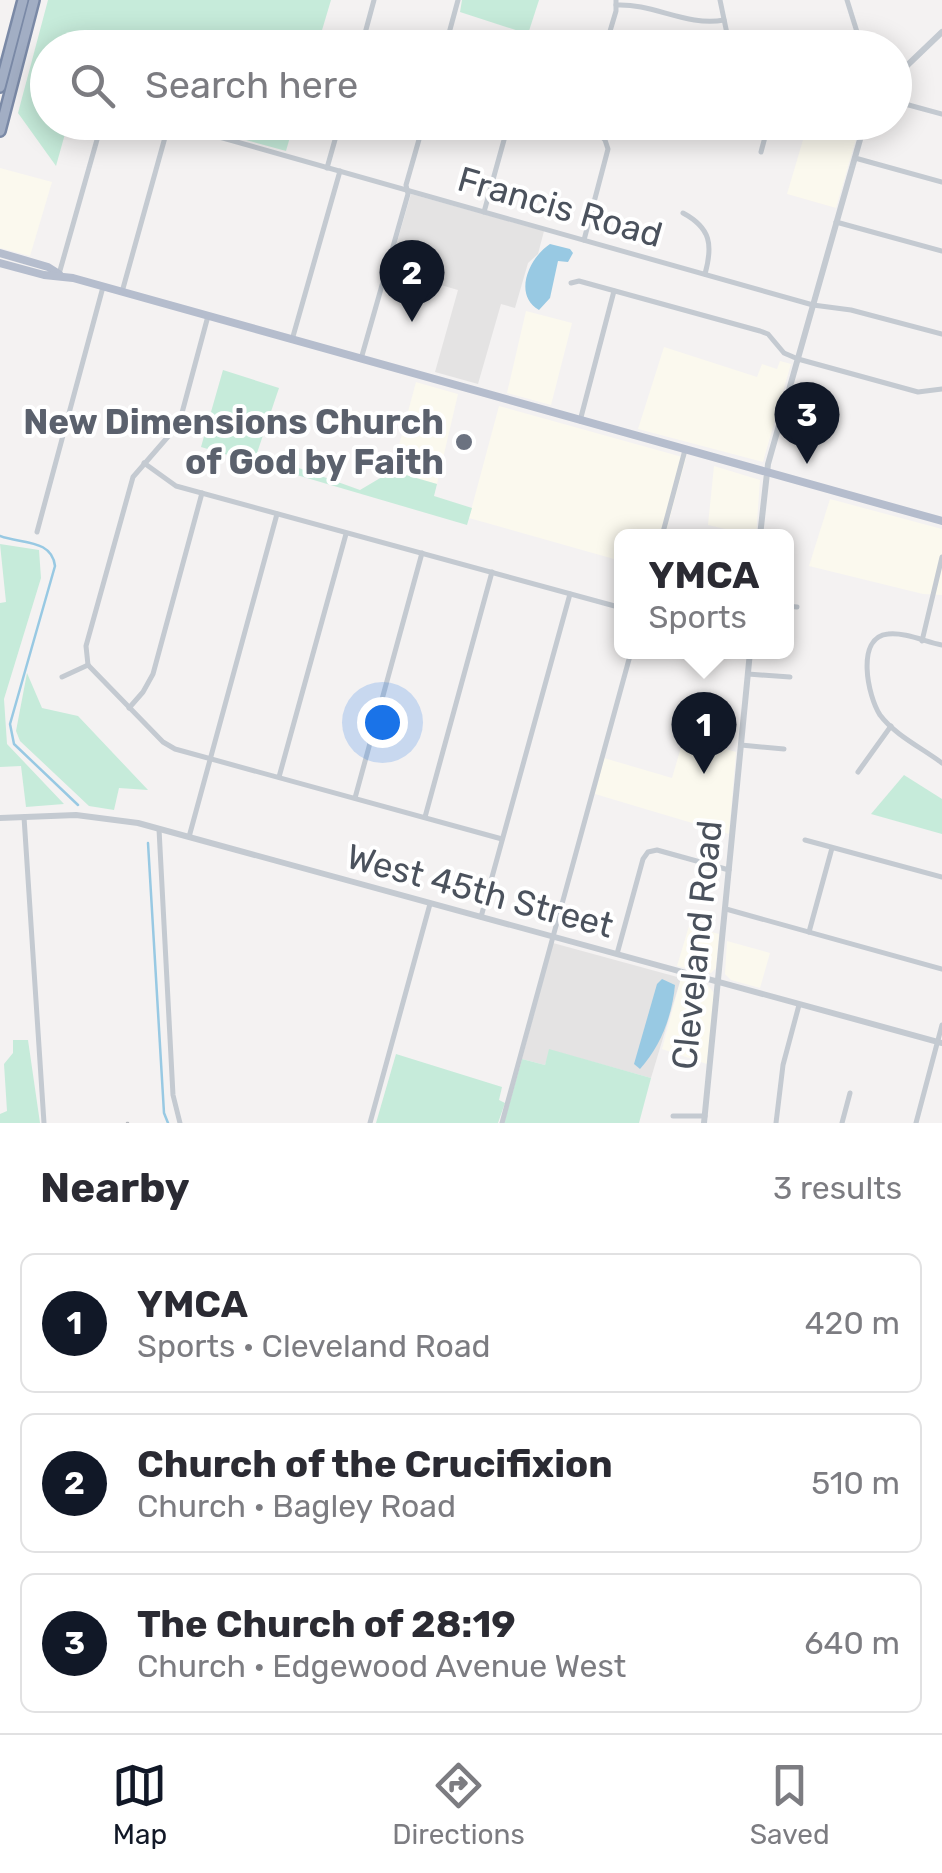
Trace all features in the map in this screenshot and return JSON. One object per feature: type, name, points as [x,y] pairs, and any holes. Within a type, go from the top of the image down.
[{"type":"highway","points":[[0,87],[23,0]]},
{"type":"highway","points":[[0,130],[34,0]]},
{"type":"main road","points":[[0,253],[48,266],[58,274]]},
{"type":"main road","points":[[0,263],[44,276],[58,274],[103,286],[942,522]]},
{"type":"street","points":[[366,30],[374,0]]},
{"type":"street","points":[[450,30],[458,0]]},
{"type":"street","points":[[720,0],[726,30]]},
{"type":"street","points":[[848,0],[857,30]]},
{"type":"street","points":[[609,30],[616,2],[702,22],[724,20]]},
{"type":"street","points":[[912,61],[942,32]]},
{"type":"street","points":[[912,106],[942,114]]},
{"type":"street","points":[[58,274],[97,140]]},
{"type":"street","points":[[122,292],[163,140]]},
{"type":"street","name":"Francis Road","points":[[228,140],[813,305],[851,310],[942,334]]},
{"type":"street","points":[[327,168],[335,140]]},
{"type":"street","points":[[361,359],[420,140]]},
{"type":"street","points":[[484,212],[504,140]]},
{"type":"street","points":[[584,240],[608,149],[605,140]]},
{"type":"street","points":[[761,152],[764,140]]},
{"type":"street","points":[[761,529],[767,473],[860,140]]},
{"type":"street","points":[[855,158],[942,182]]},
{"type":"street","points":[[292,340],[340,172]]},
{"type":"street","points":[[683,213],[697,220],[708,235],[710,249],[705,274]]},
{"type":"street","points":[[836,222],[942,251]]},
{"type":"street","points":[[571,282],[580,281],[760,331],[768,334],[784,353],[798,359],[918,392],[942,389]]},
{"type":"street","points":[[36,532],[103,286]]},
{"type":"street","points":[[580,420],[614,291]]},
{"type":"street","points":[[208,316],[179,424],[133,478],[86,646],[88,665],[168,746],[502,839]]},
{"type":"street","points":[[664,529],[686,450]]},
{"type":"street","points":[[144,463],[168,482],[202,493],[614,606]]},
{"type":"street","points":[[128,708],[143,692],[152,674],[202,493]]},
{"type":"street","points":[[189,837],[278,514]]},
{"type":"street","points":[[279,776],[346,533]]},
{"type":"street","points":[[355,798],[422,554]]},
{"type":"street","points":[[922,641],[942,557]]},
{"type":"street","points":[[425,817],[492,572]]},
{"type":"street","points":[[481,917],[570,594]]},
{"type":"street","points":[[942,645],[893,634],[880,636],[872,645],[867,681],[871,698],[891,726],[942,763]]},
{"type":"street","points":[[502,1123],[628,659]]},
{"type":"street","name":"Cleveland Road","points":[[704,1119],[749,659]]},
{"type":"street","points":[[62,676],[88,665]]},
{"type":"street","points":[[748,674],[790,677]]},
{"type":"street","points":[[858,772],[891,726]]},
{"type":"street","points":[[741,745],[784,749]]},
{"type":"street","name":"West 45th Street","points":[[0,818],[76,815],[159,828],[940,1040]]},
{"type":"street","points":[[24,816],[44,1123]]},
{"type":"street","points":[[159,828],[173,1095],[180,1123]]},
{"type":"street","points":[[805,840],[942,877]]},
{"type":"street","points":[[809,932],[832,847]]},
{"type":"street","points":[[617,954],[648,852],[657,850],[730,870]]},
{"type":"street","points":[[370,1123],[430,904]]},
{"type":"street","points":[[726,910],[942,969]]},
{"type":"street","points":[[776,1123],[783,1065],[799,1004]]},
{"type":"street","points":[[916,1123],[942,1026]]},
{"type":"street","points":[[842,1123],[850,1093]]},
{"type":"street","points":[[673,1116],[704,1119]]},
{"type":"shaded area","points":[[803,140],[856,140],[836,208],[787,194]]},
{"type":"shaded area","points":[[0,168],[52,182],[30,256],[0,248]]},
{"type":"shaded area","points":[[411,194],[544,231],[538,254],[528,263],[515,308],[501,304],[478,384],[435,372],[458,290],[389,270]]},
{"type":"shaded area","points":[[526,311],[572,323],[551,405],[507,393]]},
{"type":"shaded area","points":[[664,347],[757,377],[762,364],[777,369],[780,361],[791,364],[763,462],[638,429]]},
{"type":"shaded area","points":[[416,382],[458,394],[437,484],[392,471]]},
{"type":"shaded area","points":[[499,406],[686,458],[667,529],[614,529],[614,559],[469,518]]},
{"type":"shaded area","points":[[714,466],[760,480],[756,529],[708,525]]},
{"type":"shaded area","points":[[830,499],[942,529],[942,595],[923,594],[809,566]]},
{"type":"shaded area","points":[[684,737],[736,752],[729,834],[595,794],[604,758],[672,778]]},
{"type":"shaded area","points":[[689,926],[719,934],[716,968],[711,973],[677,966]]},
{"type":"shaded area","points":[[727,941],[770,953],[760,988],[731,980],[725,974]]},
{"type":"shaded area","points":[[553,943],[681,978],[651,1078],[550,1050],[545,1065],[522,1059]]},
{"type":"shaded area","points":[[681,978],[708,985],[714,993],[707,1064],[662,1049]]},
{"type":"green space","points":[[48,0],[331,0],[322,30],[40,30]]},
{"type":"green space","points":[[462,0],[539,0],[529,30],[516,30],[460,12]]},
{"type":"green space","points":[[30,68],[30,130],[18,113]]},
{"type":"green space","points":[[37,140],[63,140],[56,166]]},
{"type":"green space","points":[[246,140],[289,140],[286,151]]},
{"type":"green space","points":[[223,370],[279,388],[257,453],[360,490],[392,471],[437,484],[434,496],[472,508],[467,525],[201,447]]},
{"type":"green space","points":[[0,544],[39,550],[41,578],[4,699],[7,744],[64,804],[26,807],[21,766],[0,767],[0,603],[6,602]]},
{"type":"green space","points":[[27,673],[42,708],[78,716],[148,790],[119,788],[114,810],[89,806],[20,741],[16,731]]},
{"type":"green space","points":[[904,775],[942,799],[942,834],[871,814]]},
{"type":"green space","points":[[13,1040],[28,1040],[40,1123],[0,1123],[0,1114],[7,1111],[4,1064],[13,1053]]},
{"type":"green space","points":[[549,1049],[651,1078],[639,1123],[504,1123],[522,1059],[545,1065]]},
{"type":"green space","points":[[396,1054],[502,1087],[499,1100],[505,1103],[498,1123],[376,1123]]},
{"type":"water","points":[[550,244],[573,253],[568,262],[558,261],[550,298],[539,310],[531,303],[525,286],[531,266]]},
{"type":"water","points":[[662,979],[675,985],[671,1009],[659,1041],[640,1069],[634,1064],[657,984]]},
{"type":"waterway","points":[[0,536],[42,547],[53,557],[55,566],[10,724],[14,744],[78,805]]},
{"type":"waterway","points":[[148,843],[164,1113],[168,1123]]},
{"type":"place","name":"Church of the Crucifixion","points":[[412,322]]},
{"type":"place","name":"New Dimensions Church of God by Faith","points":[[464,442]]},
{"type":"place","name":"The Church of 28:19","points":[[807,464]]},
{"type":"place","name":"YMCA","points":[[704,774]]}]
